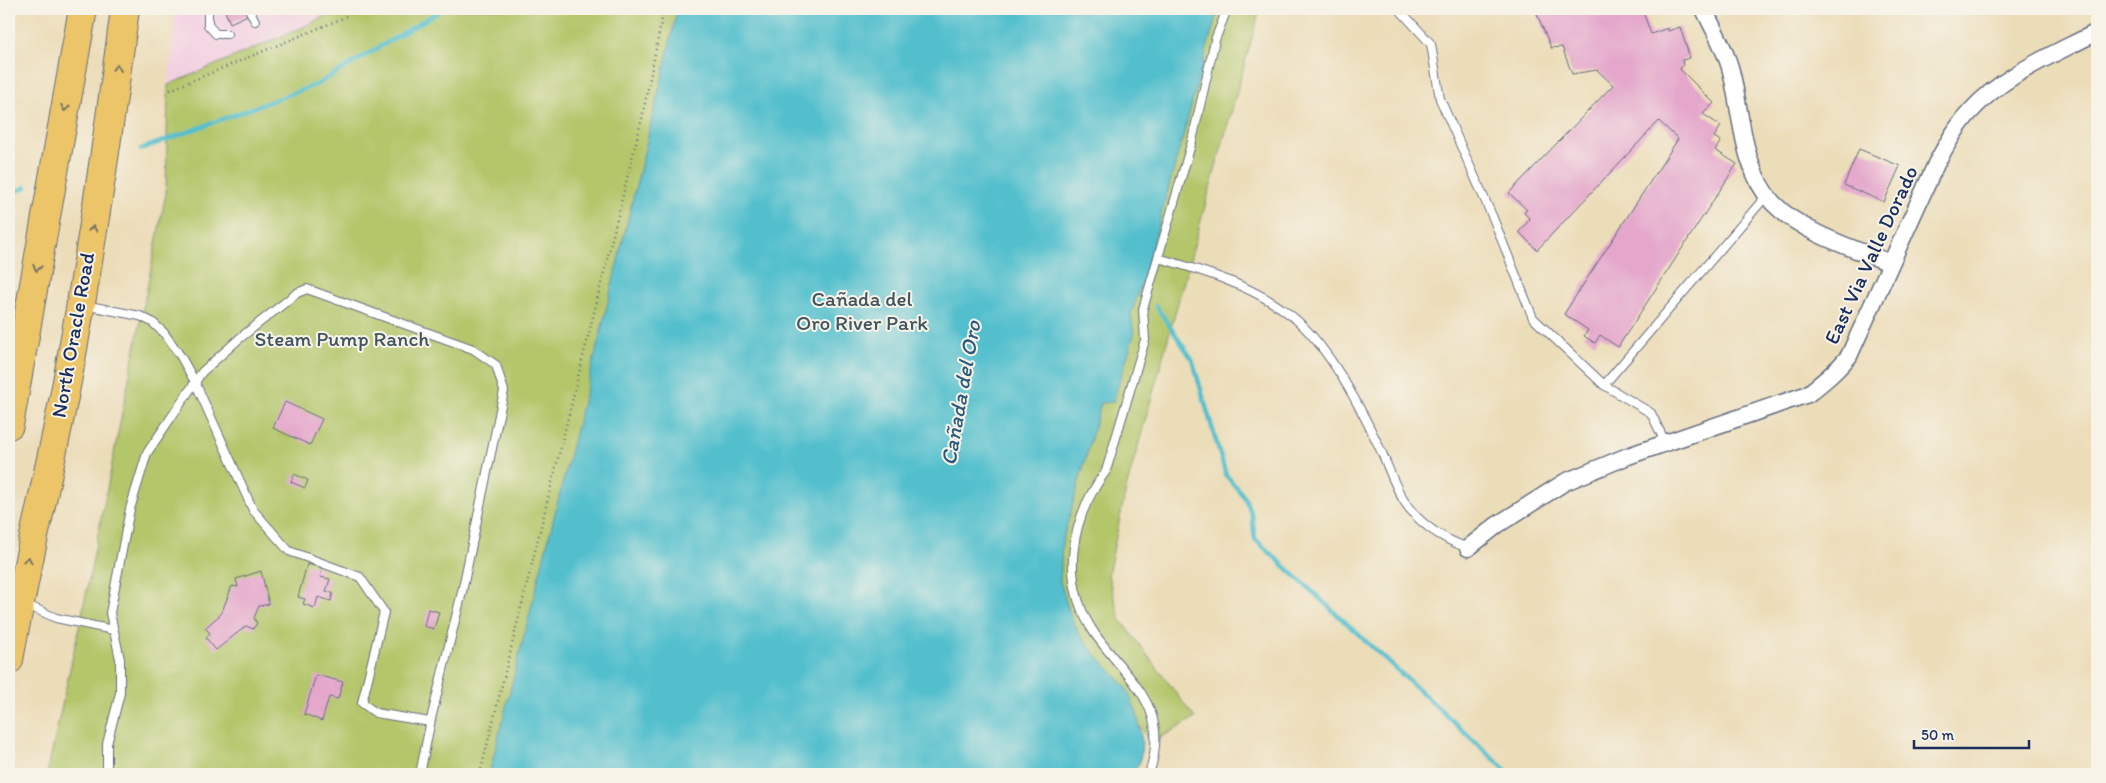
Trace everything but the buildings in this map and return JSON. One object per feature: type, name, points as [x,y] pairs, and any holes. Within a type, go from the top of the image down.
[{"type":"highway","points":[[9,425],[83,9]]},
{"type":"highway","name":"North Oracle Road","points":[[9,660],[12,598],[69,373],[106,148],[125,9]]},
{"type":"street","points":[[1704,9],[1731,69],[1752,170],[1767,195],[1774,204],[1803,227],[1890,264]]},
{"type":"street","name":"East Via Valle Dorado","points":[[1468,548],[1497,524],[1565,482],[1628,456],[1808,394],[1825,381],[1837,371],[1849,356],[1936,164],[1952,136],[1970,112],[2010,78],[2097,32]]},
{"type":"lane","points":[[208,9],[208,25],[216,34],[227,34]]},
{"type":"lane","points":[[248,9],[255,21]]},
{"type":"lane","points":[[1149,774],[1156,749],[1156,733],[1151,714],[1137,684],[1095,634],[1086,618],[1074,584],[1073,546],[1085,504],[1106,471],[1145,340],[1144,309],[1192,141],[1215,40],[1227,9]]},
{"type":"lane","points":[[1399,9],[1431,44],[1440,99],[1493,218],[1532,318],[1604,386],[1651,413],[1666,444]]},
{"type":"lane","points":[[1604,386],[1767,195]]},
{"type":"lane","points":[[1158,258],[1264,296],[1294,318],[1327,354],[1370,427],[1404,502],[1431,529],[1447,540],[1468,548]]},
{"type":"lane","points":[[107,774],[107,744],[120,693],[120,659],[110,613],[130,509],[147,453],[202,372],[240,338],[297,293],[307,288],[474,348],[496,365],[504,391],[462,592],[430,722],[420,774]]},
{"type":"lane","points":[[80,305],[140,316],[152,322],[164,333],[195,382],[253,510],[289,551],[360,577],[384,612],[362,703],[376,713],[430,722]]},
{"type":"lane","points":[[12,598],[56,618],[113,630]]},
{"type":"path","points":[[170,90],[340,19],[358,9]]},
{"type":"path","points":[[480,774],[642,118],[664,9]]},
{"type":"shaded area","points":[[176,9],[339,9],[301,28],[168,85]]},
{"type":"green space","name":"Cañada del Oro River Park","points":[[339,9],[1260,9],[1126,489],[1108,575],[1120,619],[1195,718],[1151,743],[1036,577],[1024,774],[47,774],[82,614],[166,193],[168,85],[301,28]]},
{"type":"water","name":"Cañada del Oro River Park","points":[[677,9],[1218,9],[1144,277],[1131,314],[1134,335],[1113,402],[1101,403],[1062,543],[1060,581],[1070,614],[1078,632],[1096,655],[1126,687],[1137,713],[1142,741],[1140,762],[1132,774],[489,774],[600,335]]},
{"type":"waterway","points":[[141,149],[318,84],[443,9]]},
{"type":"waterway","points":[[9,195],[26,187]]},
{"type":"waterway","points":[[1156,306],[1192,359],[1226,475],[1245,498],[1252,516],[1255,539],[1510,774]]},
{"type":"park label","name":"Steam Pump Ranch","points":[[342,339]]},
{"type":"water label","name":"Cañada del Oro","points":[[960,393]]}]
